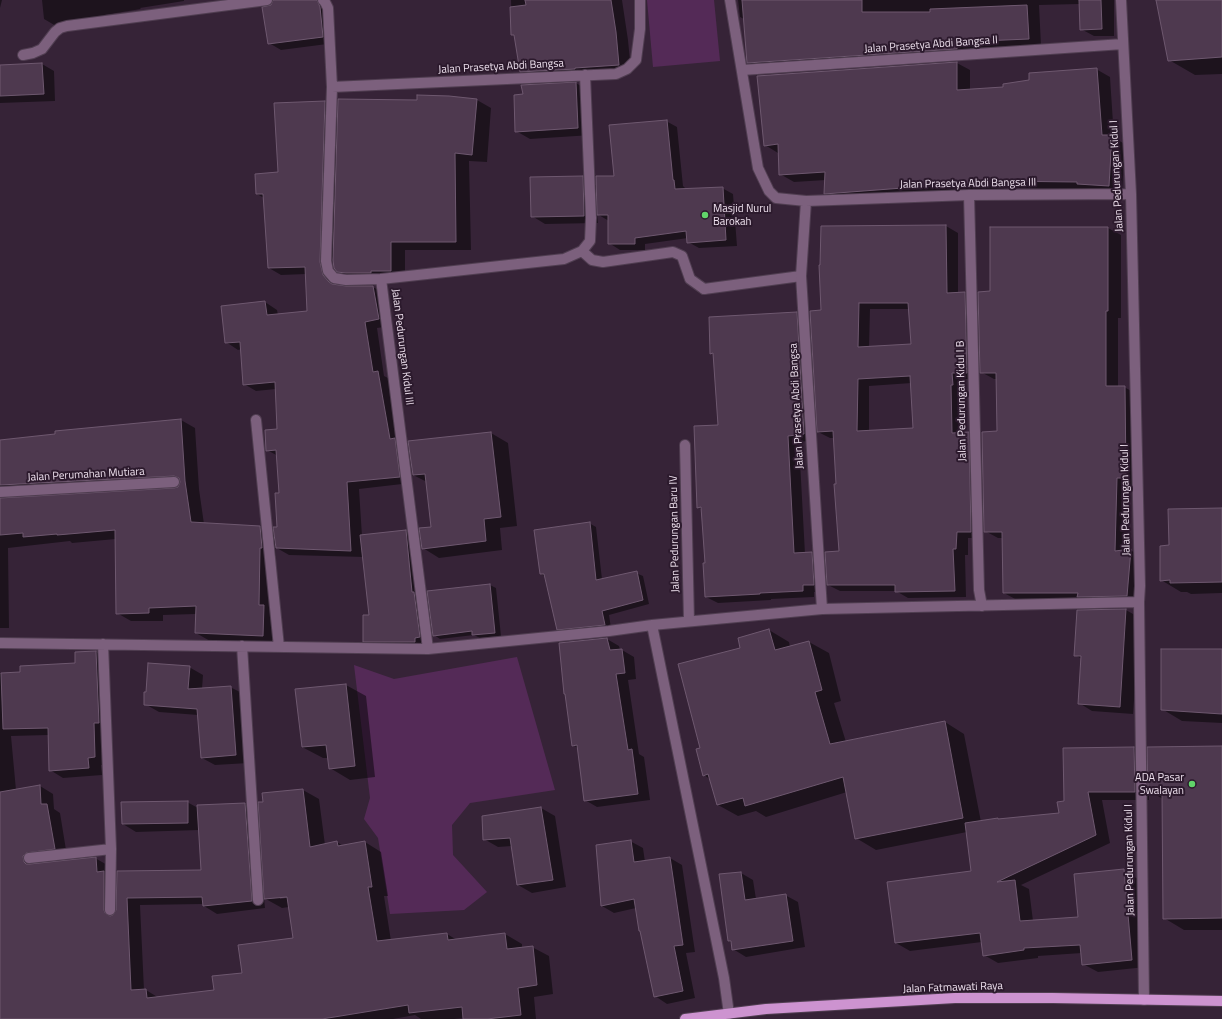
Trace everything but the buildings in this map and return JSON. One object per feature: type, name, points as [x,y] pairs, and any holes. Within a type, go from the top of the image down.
[{"type":"main road","name":"Jalan Fatmawati Raya","points":[[685,1019],[766,1009],[955,998],[1222,1001]]},
{"type":"street","points":[[23,55],[42,49],[55,32],[60,28],[67,26],[267,0]]},
{"type":"street","name":"Jalan Pedurungan Kidul III","points":[[323,0],[328,8],[332,87],[326,261],[328,271],[334,278],[346,280],[381,279],[428,649]]},
{"type":"street","name":"Jalan Prasetya Abdi Bangsa","points":[[332,87],[616,74],[627,69],[636,60],[640,29],[640,0]]},
{"type":"street","name":"Jalan Prasetya Abdi Bangsa III","points":[[730,0],[758,168],[769,191],[776,198],[806,201],[969,195],[1131,194]]},
{"type":"street","name":"Jalan Pedurungan Kidul I","points":[[1121,0],[1131,194],[1140,578],[1139,602],[1144,1000]]},
{"type":"street","name":"Jalan Prasetya Abdi Bangsa II","points":[[742,70],[1123,44]]},
{"type":"street","points":[[381,279],[564,259],[582,251],[590,241],[591,218],[585,75]]},
{"type":"street","name":"Jalan Pedurungan Kidul I B","points":[[969,195],[979,590],[982,606]]},
{"type":"street","name":"Jalan Prasetya Abdi Bangsa","points":[[806,201],[801,276],[822,609]]},
{"type":"street","points":[[582,251],[592,260],[603,262],[673,252],[682,256],[690,279],[704,289],[801,276]]},
{"type":"street","points":[[256,420],[279,647]]},
{"type":"street","name":"Jalan Pedurungan Baru IV","points":[[685,445],[689,622]]},
{"type":"street","name":"Jalan Perumahan Mutiara","points":[[0,492],[174,482]]},
{"type":"street","points":[[0,643],[428,649],[609,631],[652,625],[822,609],[1139,602]]},
{"type":"street","points":[[652,625],[730,1014]]},
{"type":"street","points":[[103,644],[111,850],[110,910]]},
{"type":"street","points":[[242,646],[258,900]]},
{"type":"street","points":[[29,858],[111,850]]},
{"type":"shaded area","points":[[647,0],[714,0],[720,61],[653,67]]},
{"type":"shaded area","points":[[517,657],[555,790],[470,803],[452,825],[453,855],[487,892],[464,910],[390,914],[378,838],[364,819],[370,798],[354,665],[394,679]]},
{"type":"place","name":"Masjid Nurul Barokah","points":[[705,215]]},
{"type":"place","name":"ADA Pasar Swalayan","points":[[1192,784]]}]
